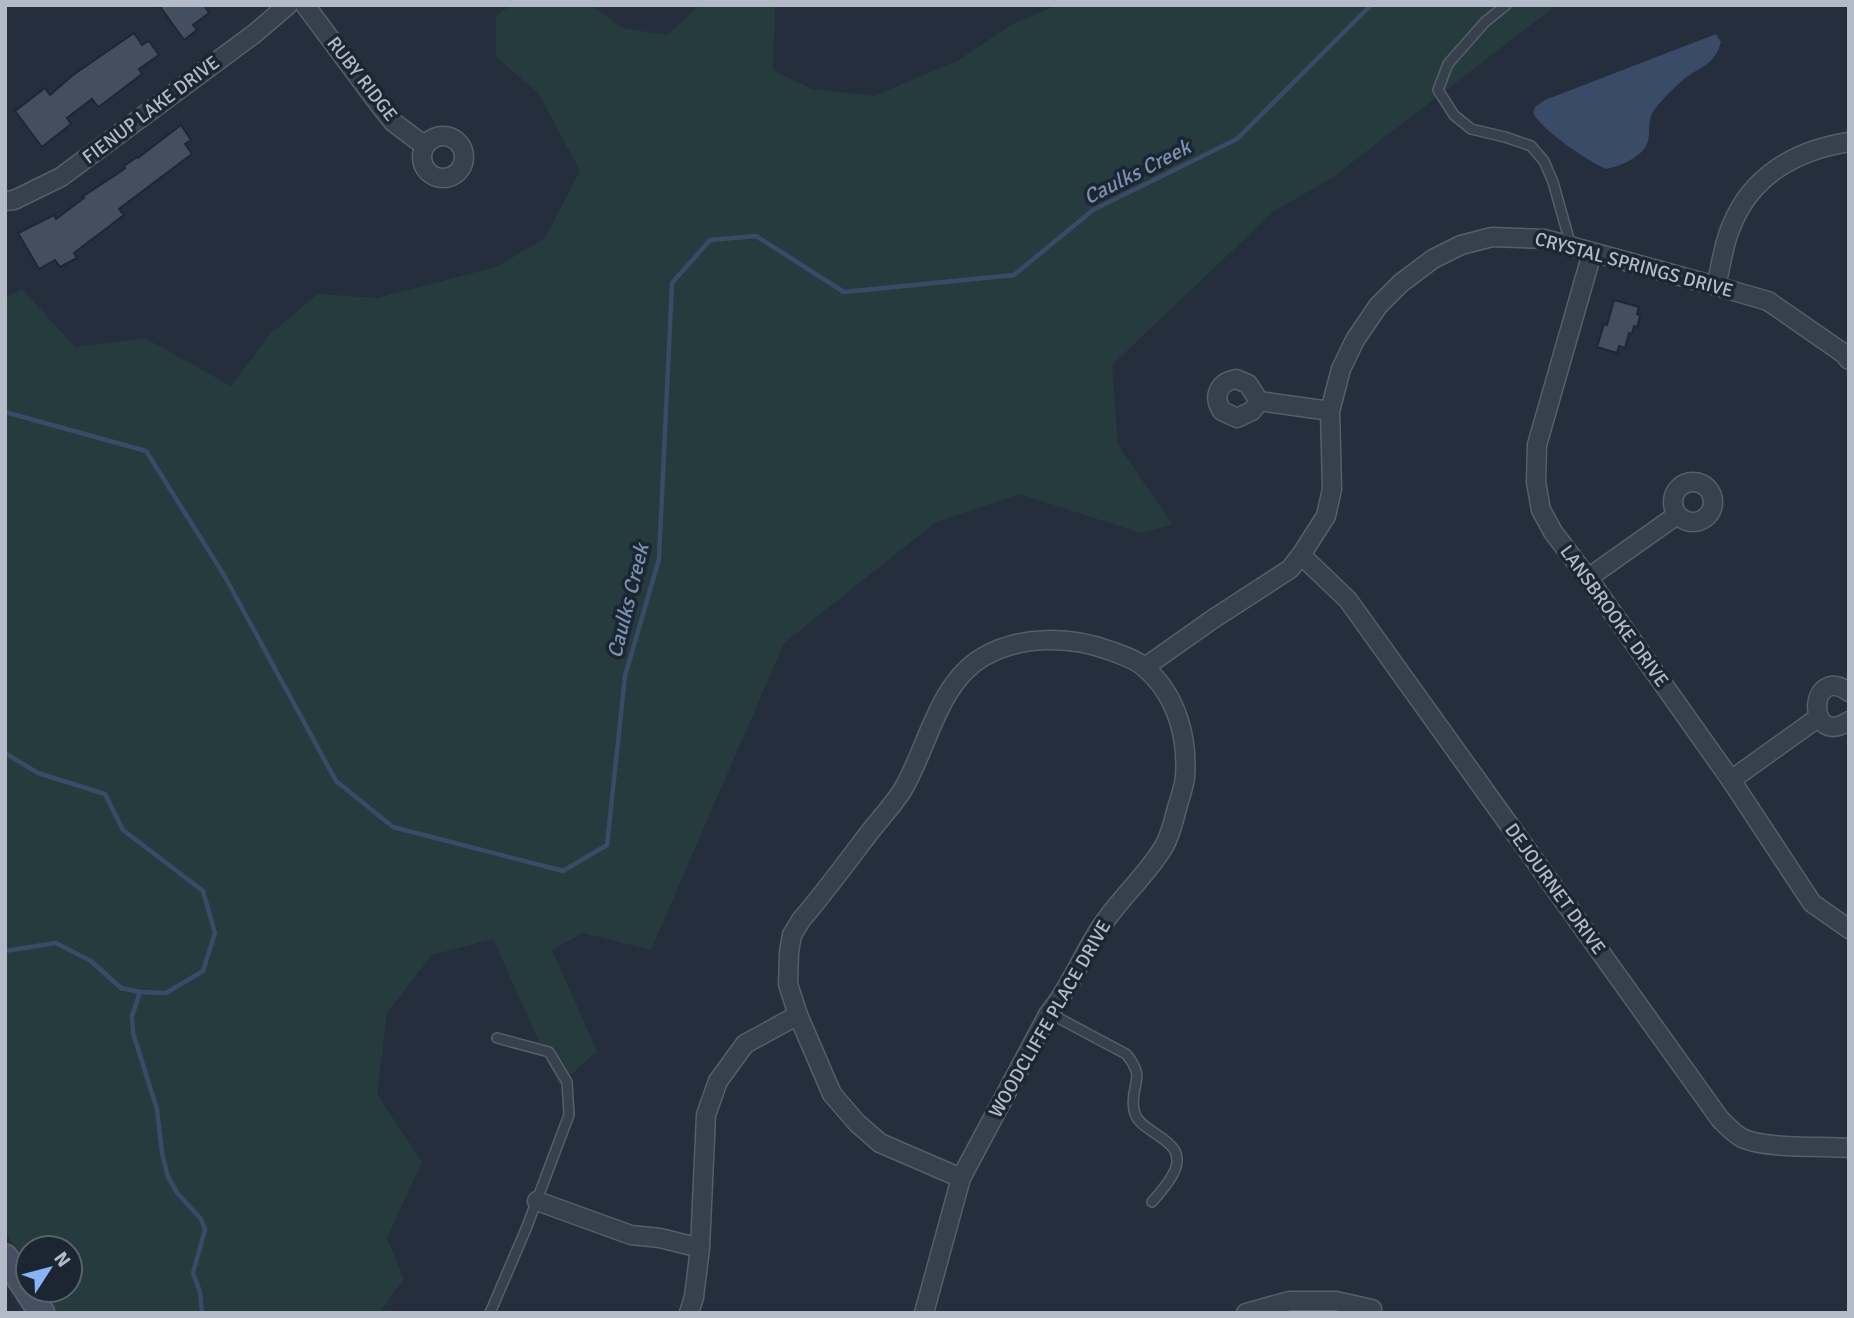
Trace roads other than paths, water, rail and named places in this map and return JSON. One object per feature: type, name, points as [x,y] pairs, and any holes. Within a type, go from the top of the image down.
[{"type":"main road","points":[[5,1256],[42,1313]]},
{"type":"street","name":"FIENUP LAKE DRIVE","points":[[5,201],[14,200],[61,177],[254,34],[288,5]]},
{"type":"street","name":"RUBY RIDGE","points":[[305,5],[380,107],[393,122],[425,146]]},
{"type":"street","points":[[1716,286],[1730,227],[1758,186],[1776,169],[1797,155],[1849,142]]},
{"type":"street","name":"CRYSTAL SPRINGS DRIVE","points":[[1145,667],[1290,569],[1301,555],[1326,516],[1332,489],[1330,411],[1341,369],[1355,340],[1378,306],[1401,283],[1433,259],[1461,245],[1492,237],[1545,239],[1716,286],[1768,302],[1843,353],[1849,360]]},
{"type":"street","name":"LANSBROOKE DRIVE","points":[[1592,253],[1536,445],[1536,482],[1541,510],[1553,532],[1731,780],[1812,903],[1849,929]]},
{"type":"street","points":[[1259,401],[1330,411]]},
{"type":"street","points":[[1588,578],[1677,515]]},
{"type":"street","name":"DEJOURNET DRIVE","points":[[1301,555],[1348,600],[1720,1119],[1744,1139],[1761,1143],[1849,1148]]},
{"type":"street","name":"WOODCLIFFE PLACE DRIVE","points":[[924,1313],[961,1178],[1049,1013],[1061,999],[1090,944],[1109,915],[1164,846],[1185,778],[1183,739],[1178,712],[1167,695],[1145,667],[1136,661],[1086,642],[1061,639],[1000,649],[981,658],[953,685],[939,709],[901,793],[792,935],[789,985],[798,1015],[832,1094],[857,1123],[880,1143],[961,1178]]},
{"type":"street","points":[[1849,692],[1833,686],[1821,692],[1815,705],[1819,718],[1833,726],[1849,721]]},
{"type":"street","points":[[1731,780],[1819,718]]},
{"type":"street","points":[[688,1313],[694,1297],[700,1248],[706,1115],[718,1081],[745,1044],[798,1015]]},
{"type":"street","points":[[537,1201],[631,1235],[660,1238],[700,1248]]},
{"type":"street","points":[[1247,1313],[1289,1301],[1336,1301],[1372,1309]]},
{"type":"lane","points":[[1506,5],[1485,22],[1448,64],[1438,90],[1454,115],[1471,129],[1531,146],[1544,161],[1553,182],[1571,246]]},
{"type":"lane","points":[[1049,1013],[1126,1054],[1133,1063],[1138,1077],[1134,1111],[1140,1124],[1168,1141],[1176,1156],[1174,1174],[1152,1202]]},
{"type":"lane","points":[[490,1313],[537,1201],[569,1115],[567,1083],[549,1052],[497,1038]]},
{"type":"water","points":[[1716,34],[1721,42],[1715,56],[1684,79],[1659,104],[1651,116],[1647,145],[1636,156],[1622,164],[1606,169],[1598,165],[1555,136],[1533,113],[1535,107],[1545,100]]},
{"type":"waterway","name":"Caulks Creek","points":[[5,412],[146,451],[224,575],[336,781],[393,827],[563,871],[607,845],[625,676],[659,559],[672,283],[710,240],[756,236],[844,292],[1014,275],[1093,210],[1237,139],[1371,5]]},
{"type":"waterway","name":"Caulks Creek","points":[[5,753],[38,773],[105,794],[123,830],[203,891],[215,933],[203,971],[166,993],[121,988],[91,961],[56,943],[5,951]]},
{"type":"waterway","points":[[140,992],[132,1016],[133,1033],[157,1109],[168,1177],[178,1194],[201,1219],[205,1230],[193,1273],[200,1292],[202,1313]]}]
